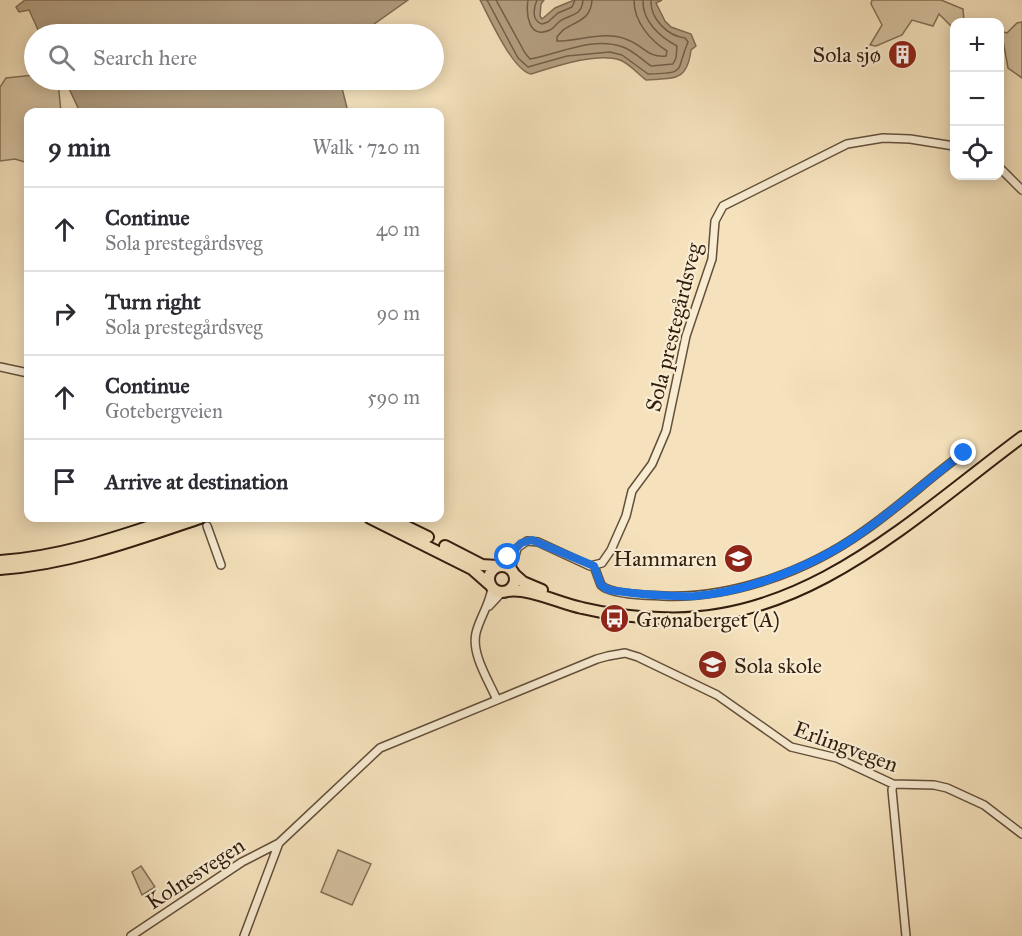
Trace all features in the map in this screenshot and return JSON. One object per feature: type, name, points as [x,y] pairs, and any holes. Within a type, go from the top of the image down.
[{"type":"highway","points":[[397,522],[482,565],[506,568],[523,582],[542,590],[609,606],[679,612],[714,609],[786,587],[849,556],[902,520],[1022,429]]},
{"type":"highway","points":[[378,522],[472,568],[497,589],[520,591],[590,610],[657,618],[699,618],[738,611],[806,586],[852,562],[906,526],[1022,437]]},
{"type":"highway","points":[[0,561],[72,550],[162,522]]},
{"type":"highway","points":[[0,569],[41,565],[76,558],[204,522]]},
{"type":"highway","points":[[497,589],[489,573],[506,568]]},
{"type":"highway","points":[[497,589],[514,584],[506,568]]},
{"type":"street","name":"Sola prestegårdsveg","points":[[594,566],[602,563],[611,550],[626,516],[632,491],[652,464],[666,431],[686,336],[712,259],[715,221],[723,206],[846,144],[883,138],[910,139],[950,145]]},
{"type":"street","points":[[1004,173],[1022,190]]},
{"type":"street","points":[[0,367],[24,372]]},
{"type":"street","points":[[506,568],[518,546],[527,541],[538,542],[594,566],[601,585],[605,588],[651,595],[710,594],[766,579],[803,565],[842,546],[904,502],[964,453]]},
{"type":"street","points":[[204,522],[221,565]]},
{"type":"street","points":[[497,589],[476,632],[475,644],[497,700]]},
{"type":"street","name":"Erlingvegen","points":[[279,843],[380,748],[608,656],[625,653],[645,660],[717,695],[791,747],[848,762],[893,784],[934,785],[947,788],[984,805],[1022,834]]},
{"type":"street","points":[[893,784],[906,936]]},
{"type":"street","points":[[244,936],[279,843]]},
{"type":"street","name":"Kolnesvegen","points":[[131,936],[242,861],[279,843]]},
{"type":"shaded area","points":[[872,0],[941,0],[963,9],[964,18],[950,18],[950,25],[939,14],[933,26],[912,20],[902,35],[876,46],[870,45],[882,25],[871,4]]},
{"type":"shaded area","points":[[1022,22],[1022,78],[1008,68],[1004,46],[1004,32],[1007,33],[1017,23]]},
{"type":"shaded area","points":[[24,76],[24,90],[59,90],[61,108],[24,108],[24,162],[15,159],[0,161],[0,87],[6,78]]},
{"type":"shaded area","points":[[338,850],[371,864],[352,905],[321,892]]},
{"type":"shaded area","points":[[141,866],[155,887],[142,895],[132,872]]},
{"type":"water","points":[[25,0],[408,0],[374,24],[35,24],[29,10],[19,12],[16,7]]},
{"type":"water","points":[[480,0],[544,0],[541,4],[542,19],[555,8],[574,0],[662,0],[656,3],[665,21],[671,27],[691,34],[696,46],[691,50],[686,68],[678,76],[671,78],[646,80],[624,62],[610,58],[575,61],[531,74],[524,71],[509,54]]},
{"type":"water","points":[[70,90],[342,90],[347,108],[78,108]]},
{"type":"place","name":"Sola sjø","points":[[902,54]]},
{"type":"place","name":"Hammaren","points":[[738,558]]},
{"type":"place","name":"Grønaberget (A)","points":[[615,619]]},
{"type":"place","name":"Sola skole","points":[[713,665]]},
{"type":"route","points":[[508,557],[521,543],[532,540],[594,566],[601,585],[609,590],[676,596],[696,596],[728,590],[770,578],[842,546],[904,502],[964,453]]}]
